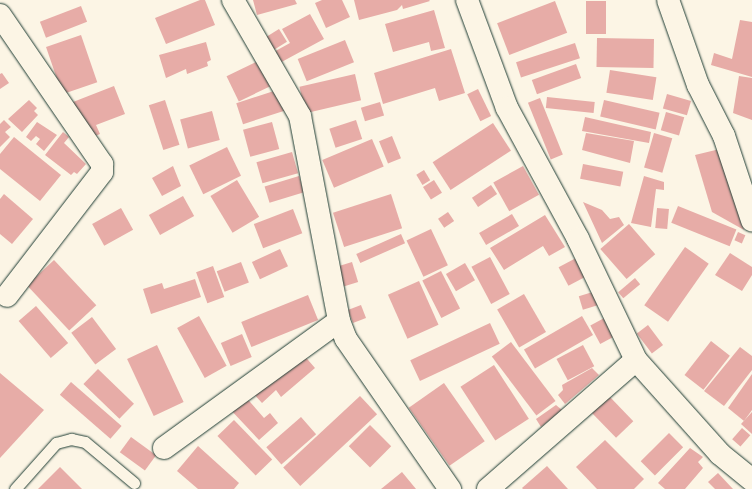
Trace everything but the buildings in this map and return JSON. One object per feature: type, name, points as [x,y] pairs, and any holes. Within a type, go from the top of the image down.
[{"type":"street","points":[[232,0],[300,116],[339,321],[346,339],[392,409],[450,489]]},
{"type":"street","points":[[467,0],[507,108],[578,239],[636,360],[720,454],[752,480]]},
{"type":"street","points":[[668,0],[698,85],[724,136],[752,220]]},
{"type":"street","points":[[0,15],[102,164],[102,172],[7,296]]},
{"type":"street","points":[[164,448],[339,321]]},
{"type":"street","points":[[488,489],[636,360]]},
{"type":"lane","points":[[15,489],[56,443],[71,439],[85,442],[134,483]]}]
